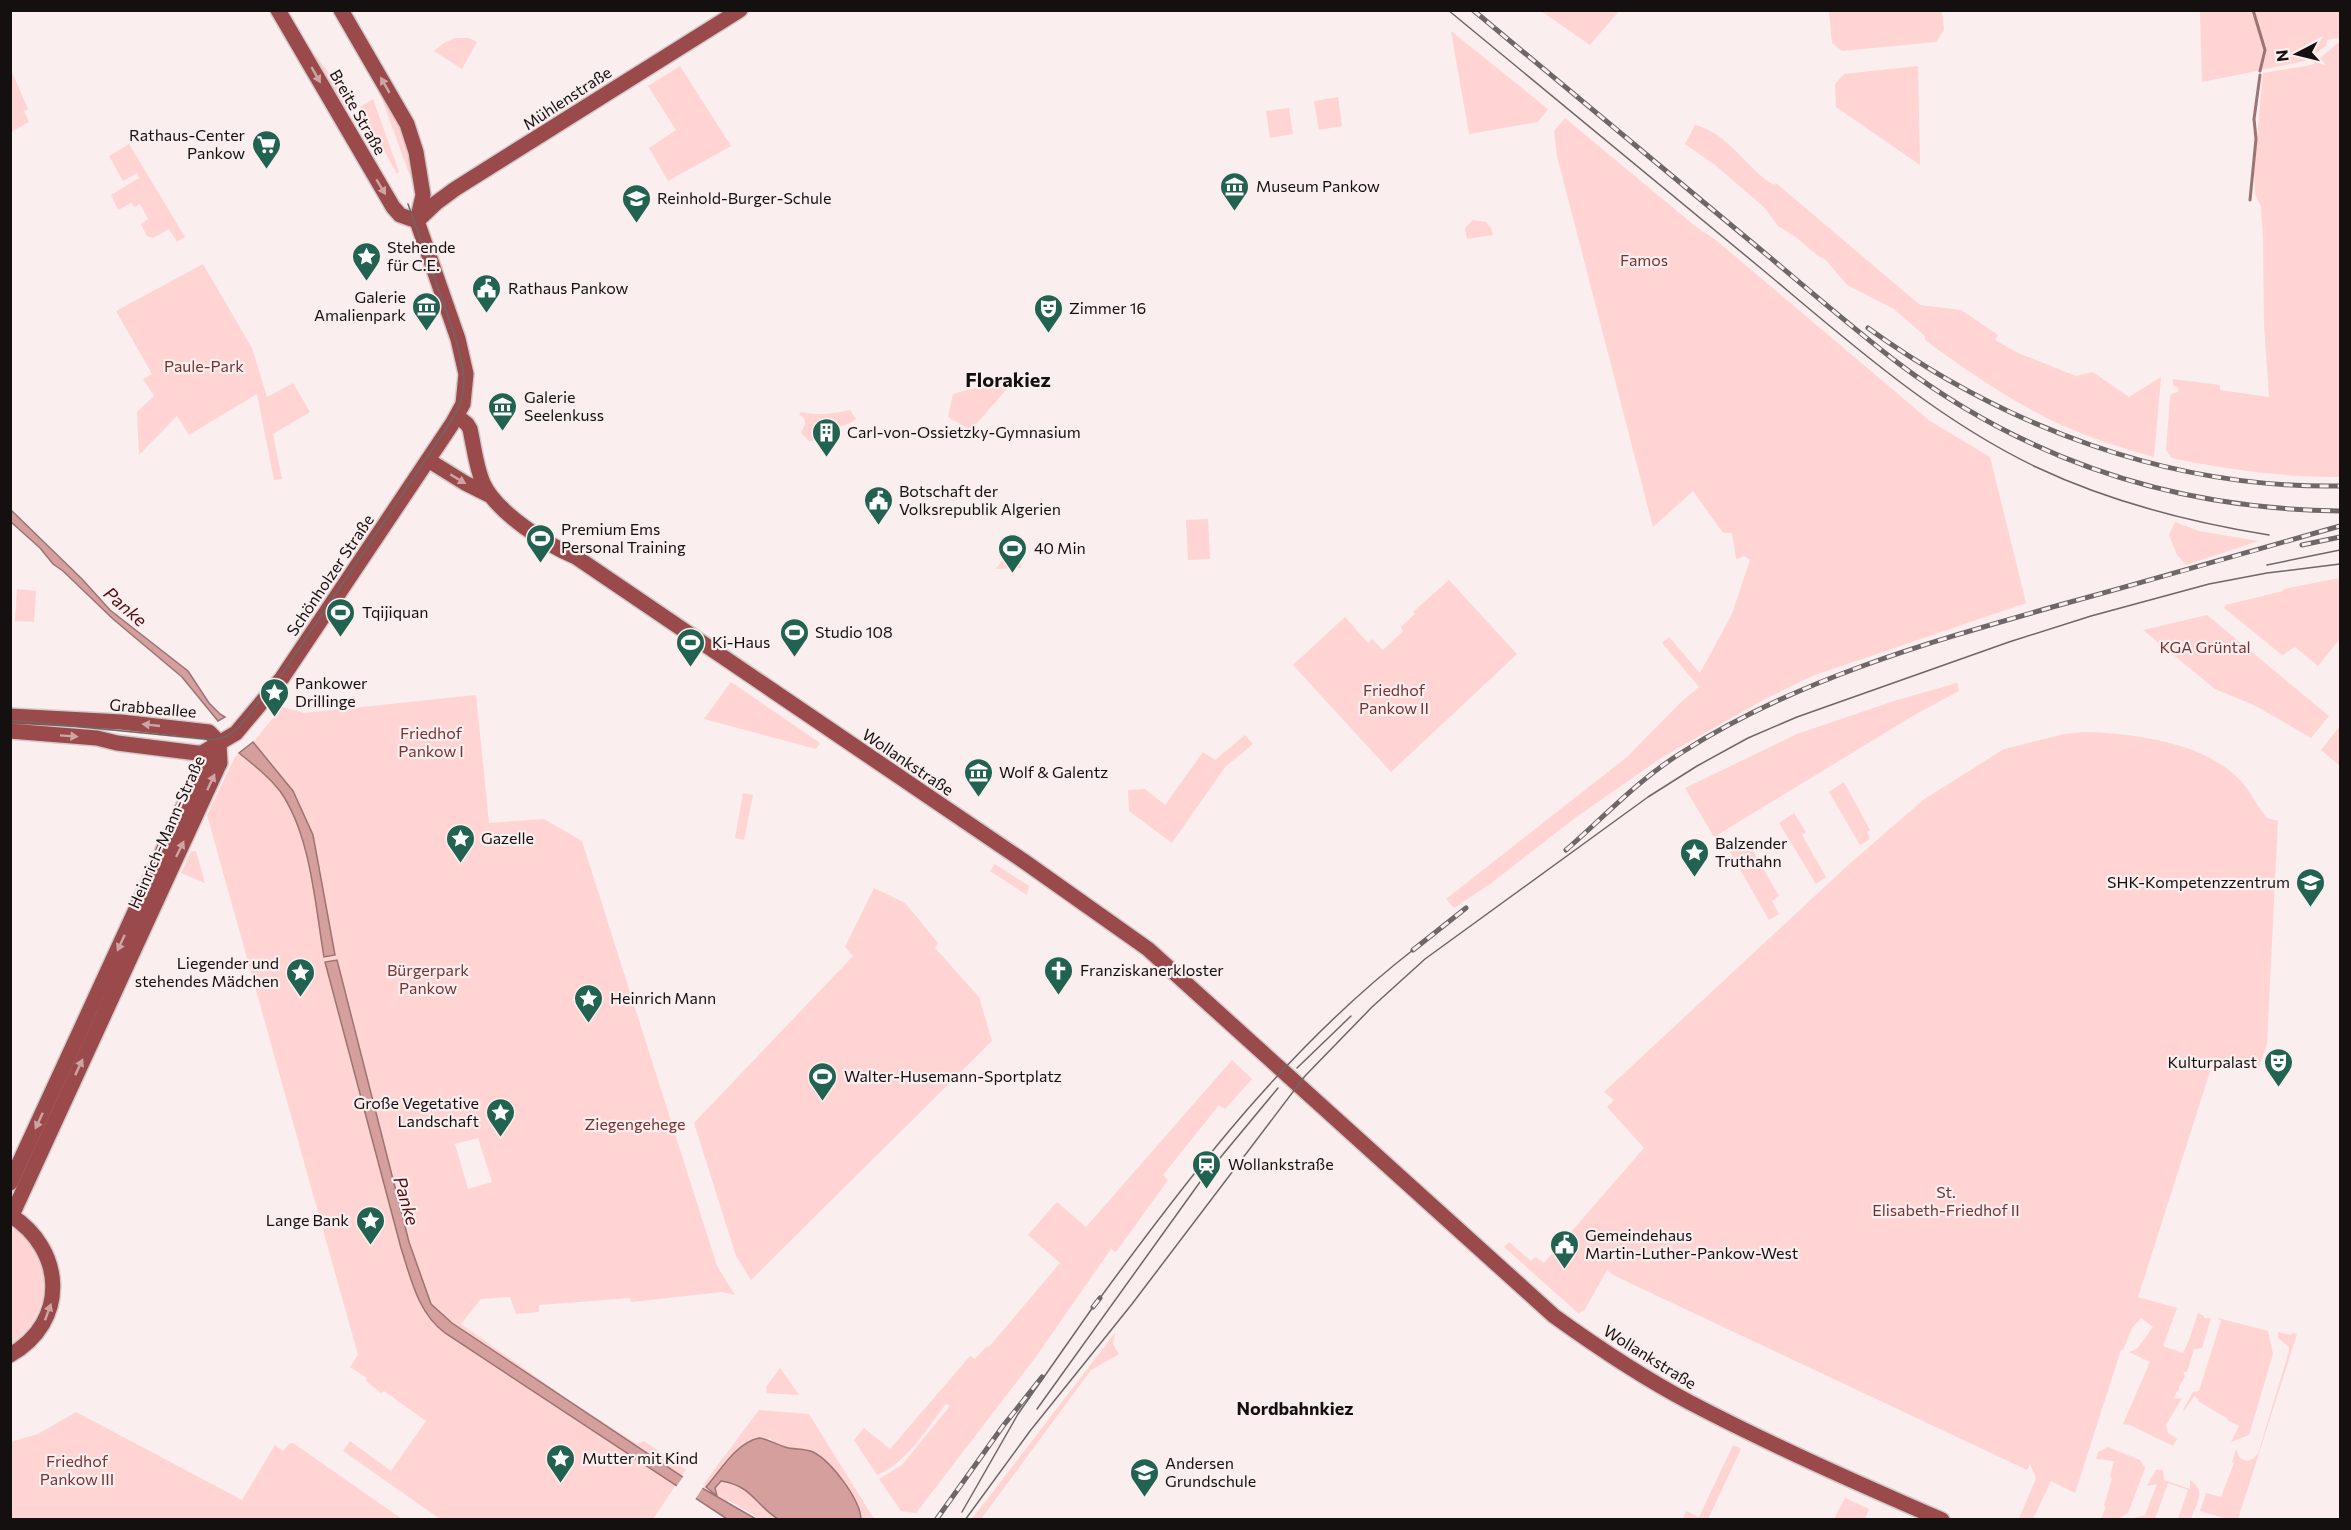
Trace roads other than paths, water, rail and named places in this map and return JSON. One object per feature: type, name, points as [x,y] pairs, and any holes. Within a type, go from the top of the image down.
[{"type":"main road","name":"Breite Straße","points":[[278,10],[393,207],[400,215],[417,221]]},
{"type":"main road","name":"Breite Straße","points":[[341,10],[391,95],[411,136],[419,163],[423,195],[417,221],[458,339],[464,363],[465,392],[457,416]]},
{"type":"main road","name":"Mühlenstraße","points":[[417,221],[455,189],[740,10]]},
{"type":"main road","name":"Schönholzer Straße","points":[[222,741],[241,729],[289,667],[457,416]]},
{"type":"main road","name":"Wollankstraße","points":[[457,416],[470,429],[481,478],[489,495],[503,511],[562,552],[576,557],[968,823],[1148,949],[1554,1316],[1623,1363],[1688,1402],[1942,1520]]},
{"type":"main road","name":"Wollankstraße","points":[[428,460],[489,495]]},
{"type":"main road","name":"Grabbeallee","points":[[10,716],[121,722],[209,732],[222,741]]},
{"type":"main road","points":[[10,731],[97,738],[117,743],[197,753],[202,753],[222,741]]},
{"type":"main road","name":"Heinrich-Mann-Straße","points":[[10,1184],[185,803],[205,762],[222,741]]},
{"type":"main road","name":"Heinrich-Mann-Straße","points":[[11,1215],[220,763],[222,741]]},
{"type":"main road","points":[[10,1355],[22,1347],[40,1329],[51,1305],[53,1289],[51,1266],[44,1247],[34,1232],[11,1215]]},
{"type":"waterway","points":[[2253,10],[2265,50],[2260,71]]},
{"type":"waterway","points":[[2250,200],[2256,139],[2254,119],[2260,75]]},
{"type":"tram line","points":[[1448,10],[1860,351],[1962,426],[2036,467],[2092,491],[2179,517],[2269,535]]},
{"type":"tram line","points":[[10,720],[215,740],[237,729],[280,677],[444,432],[462,398],[464,379],[455,336],[408,204]]},
{"type":"tram line","points":[[2267,565],[2340,550]]},
{"type":"tram line","points":[[965,1520],[1030,1431],[1132,1304],[1305,1076],[1372,1007],[1425,959],[1648,797],[1697,766],[1748,738],[1797,717],[2009,642],[2091,616],[2209,584],[2267,573],[2340,564]]},
{"type":"tram line","points":[[1100,1298],[1244,1113],[1324,1027],[1413,950]]},
{"type":"tram line","points":[[1297,1068],[1351,1016]]},
{"type":"tram line","points":[[1037,1409],[1200,1182],[1278,1088]]},
{"type":"tram line","points":[[962,1512],[1018,1414],[1093,1307]]},
{"type":"railway","points":[[1473,10],[1898,363],[1948,398],[1999,428],[2052,453],[2107,473],[2163,489],[2221,501],[2280,508],[2340,511]]},
{"type":"railway","points":[[1868,328],[1921,363],[1976,395],[2033,422],[2092,445],[2152,463],[2214,476],[2277,484],[2340,486]]},
{"type":"railway","points":[[1566,850],[1636,787],[1681,753],[1769,704],[1815,684],[1959,634],[2340,526]]},
{"type":"railway","points":[[2302,545],[2340,537]]},
{"type":"railway","points":[[1413,950],[1466,908]]},
{"type":"railway","points":[[1093,1307],[1100,1298]]},
{"type":"railway","points":[[936,1520],[1003,1426],[1042,1377]]},
{"type":"place","name":"Rathaus-Center Pankow","points":[[266,170]]},
{"type":"place","name":"Museum Pankow","points":[[1235,212]]},
{"type":"place","name":"Reinhold-Burger-Schule","points":[[636,224]]},
{"type":"place","name":"Stehende für C.E.","points":[[366,282]]},
{"type":"place","name":"Rathaus Pankow","points":[[487,314]]},
{"type":"place","name":"Galerie Amalienpark","points":[[427,332]]},
{"type":"place","name":"Zimmer 16","points":[[1048,334]]},
{"type":"place","name":"Galerie Seelenkuss","points":[[503,432]]},
{"type":"place","name":"Carl-von-Ossietzky-Gymnasium","points":[[826,458]]},
{"type":"place","name":"Botschaft der Volksrepublik Algerien","points":[[878,526]]},
{"type":"place","name":"Premium Ems Personal Training","points":[[540,564]]},
{"type":"place","name":"40 Min","points":[[1013,574]]},
{"type":"place","name":"Tqijiquan","points":[[341,638]]},
{"type":"place","name":"Studio 108","points":[[794,658]]},
{"type":"place","name":"Ki-Haus","points":[[691,668]]},
{"type":"place","name":"Pankower Drillinge","points":[[274,718]]},
{"type":"place","name":"Wolf & Galentz","points":[[978,798]]},
{"type":"place","name":"Gazelle","points":[[460,864]]},
{"type":"place","name":"Balzender Truthahn","points":[[1694,878]]},
{"type":"place","name":"SHK-Kompetenzzentrum","points":[[2311,908]]},
{"type":"place","name":"Franziskanerkloster","points":[[1059,996]]},
{"type":"place","name":"Liegender und stehendes Mädchen","points":[[300,998]]},
{"type":"place","name":"Heinrich Mann","points":[[589,1024]]},
{"type":"place","name":"Kulturpalast","points":[[2278,1088]]},
{"type":"place","name":"Walter-Husemann-Sportplatz","points":[[823,1102]]},
{"type":"place","name":"Große Vegetative Landschaft","points":[[500,1138]]},
{"type":"place","name":"Wollankstraße","points":[[1207,1190]]},
{"type":"place","name":"Lange Bank","points":[[370,1246]]},
{"type":"place","name":"Gemeindehaus Martin-Luther-Pankow-West","points":[[1564,1270]]},
{"type":"place","name":"Mutter mit Kind","points":[[561,1484]]},
{"type":"place","name":"Andersen Grundschule","points":[[1144,1498]]},
{"type":"district","name":"Florakiez","points":[[1008,380]]},
{"type":"district","name":"Nordbahnkiez","points":[[1295,1409]]},
{"type":"park label","name":"Famos","points":[[1644,260]]},
{"type":"park label","name":"Paule-Park","points":[[204,366]]},
{"type":"park label","name":"KGA Grüntal","points":[[2205,647]]},
{"type":"park label","name":"Friedhof Pankow II","points":[[1394,699]]},
{"type":"park label","name":"Friedhof Pankow I","points":[[431,742]]},
{"type":"park label","name":"Bürgerpark Pankow","points":[[428,979]]},
{"type":"park label","name":"Ziegengehege","points":[[635,1124]]},
{"type":"park label","name":"St. Elisabeth-Friedhof II","points":[[1946,1201]]},
{"type":"park label","name":"Friedhof Pankow III","points":[[77,1470]]},
{"type":"water label","name":"Panke","points":[[125,607]]},
{"type":"water label","name":"Panke","points":[[406,1201]]}]
